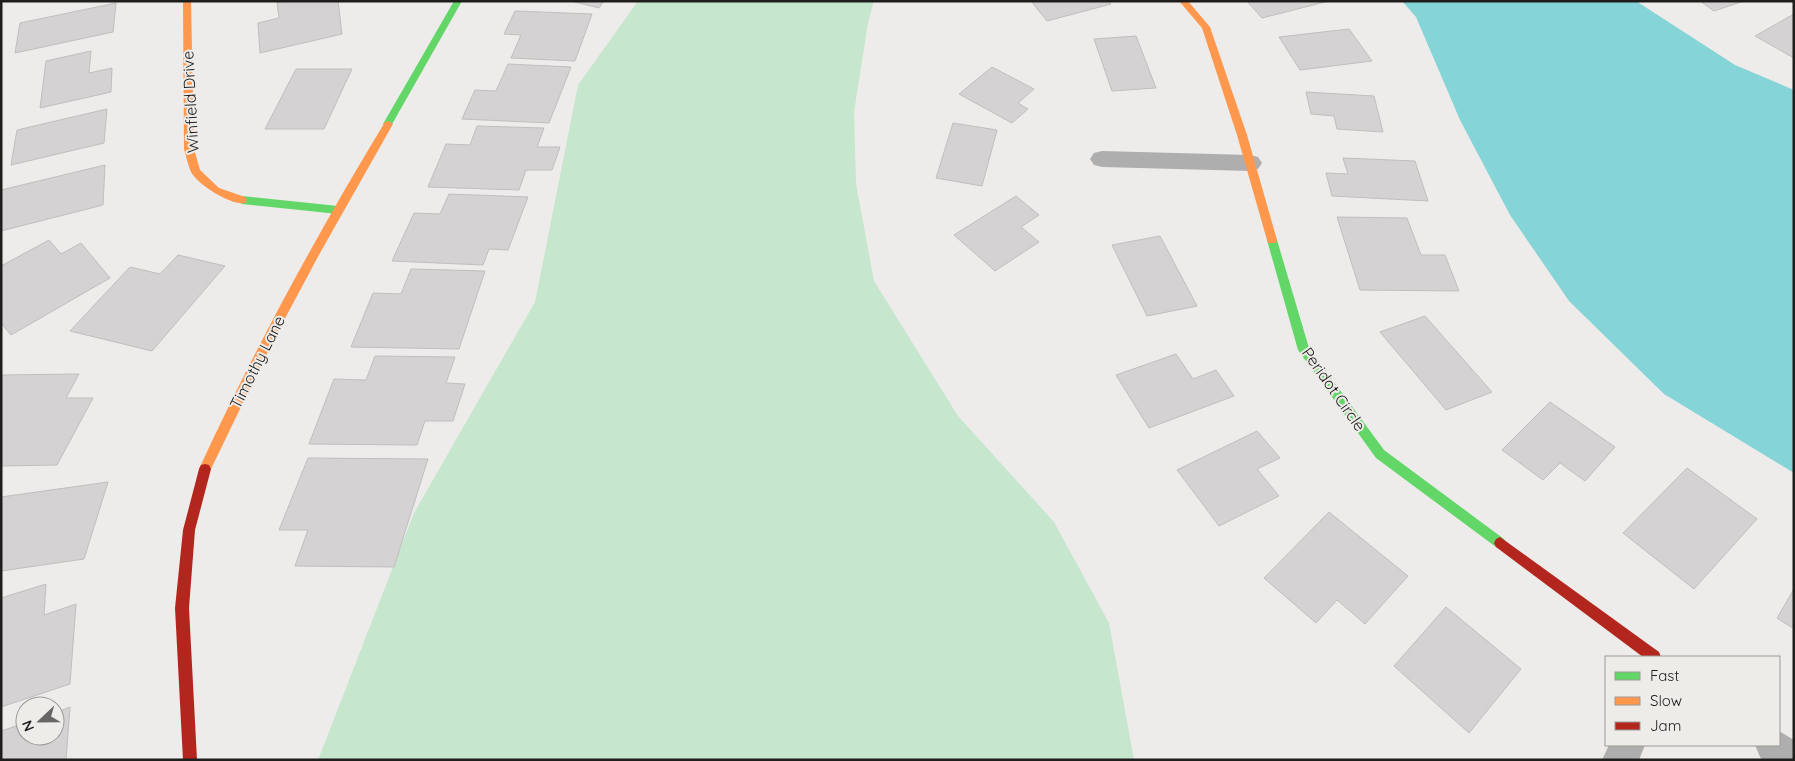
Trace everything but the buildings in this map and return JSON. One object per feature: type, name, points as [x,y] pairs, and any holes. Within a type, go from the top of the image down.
[{"type":"street","name":"Winfield Drive","points":[[187,1],[189,149],[196,172],[216,190],[245,201],[338,210]]},
{"type":"street","name":"Timothy Lane","points":[[190,760],[182,608],[189,530],[203,475],[268,340],[338,210],[458,1]]},
{"type":"street","name":"Peridot Circle","points":[[1183,1],[1206,27],[1250,163],[1304,350],[1380,454],[1653,656]]},
{"type":"street","points":[[1102,159],[1250,163]]},
{"type":"street","points":[[1620,760],[1627,746]]},
{"type":"street","points":[[1773,746],[1792,760]]},
{"type":"green space","points":[[638,1],[874,1],[868,23],[854,112],[856,184],[874,281],[958,416],[1054,522],[1109,623],[1134,760],[318,760],[414,513],[535,302],[578,85]]},
{"type":"water","points":[[1402,1],[1636,1],[1735,65],[1794,90],[1794,473],[1664,394],[1569,301],[1510,215],[1460,120],[1416,17]]},
{"type":"traffic: fast","points":[[388,124],[458,1]]},
{"type":"traffic: fast","points":[[242,200],[338,210]]},
{"type":"traffic: fast","points":[[1272,240],[1304,350],[1380,454],[1500,543]]},
{"type":"traffic: slow","points":[[187,1],[189,149],[196,172],[216,190],[242,200]]},
{"type":"traffic: slow","points":[[1183,1],[1206,27],[1242,135],[1272,240]]},
{"type":"traffic: slow","points":[[205,469],[269,337],[388,124]]},
{"type":"traffic: jam","points":[[190,760],[182,608],[189,530],[205,469]]},
{"type":"traffic: jam","points":[[1500,543],[1653,656]]}]
